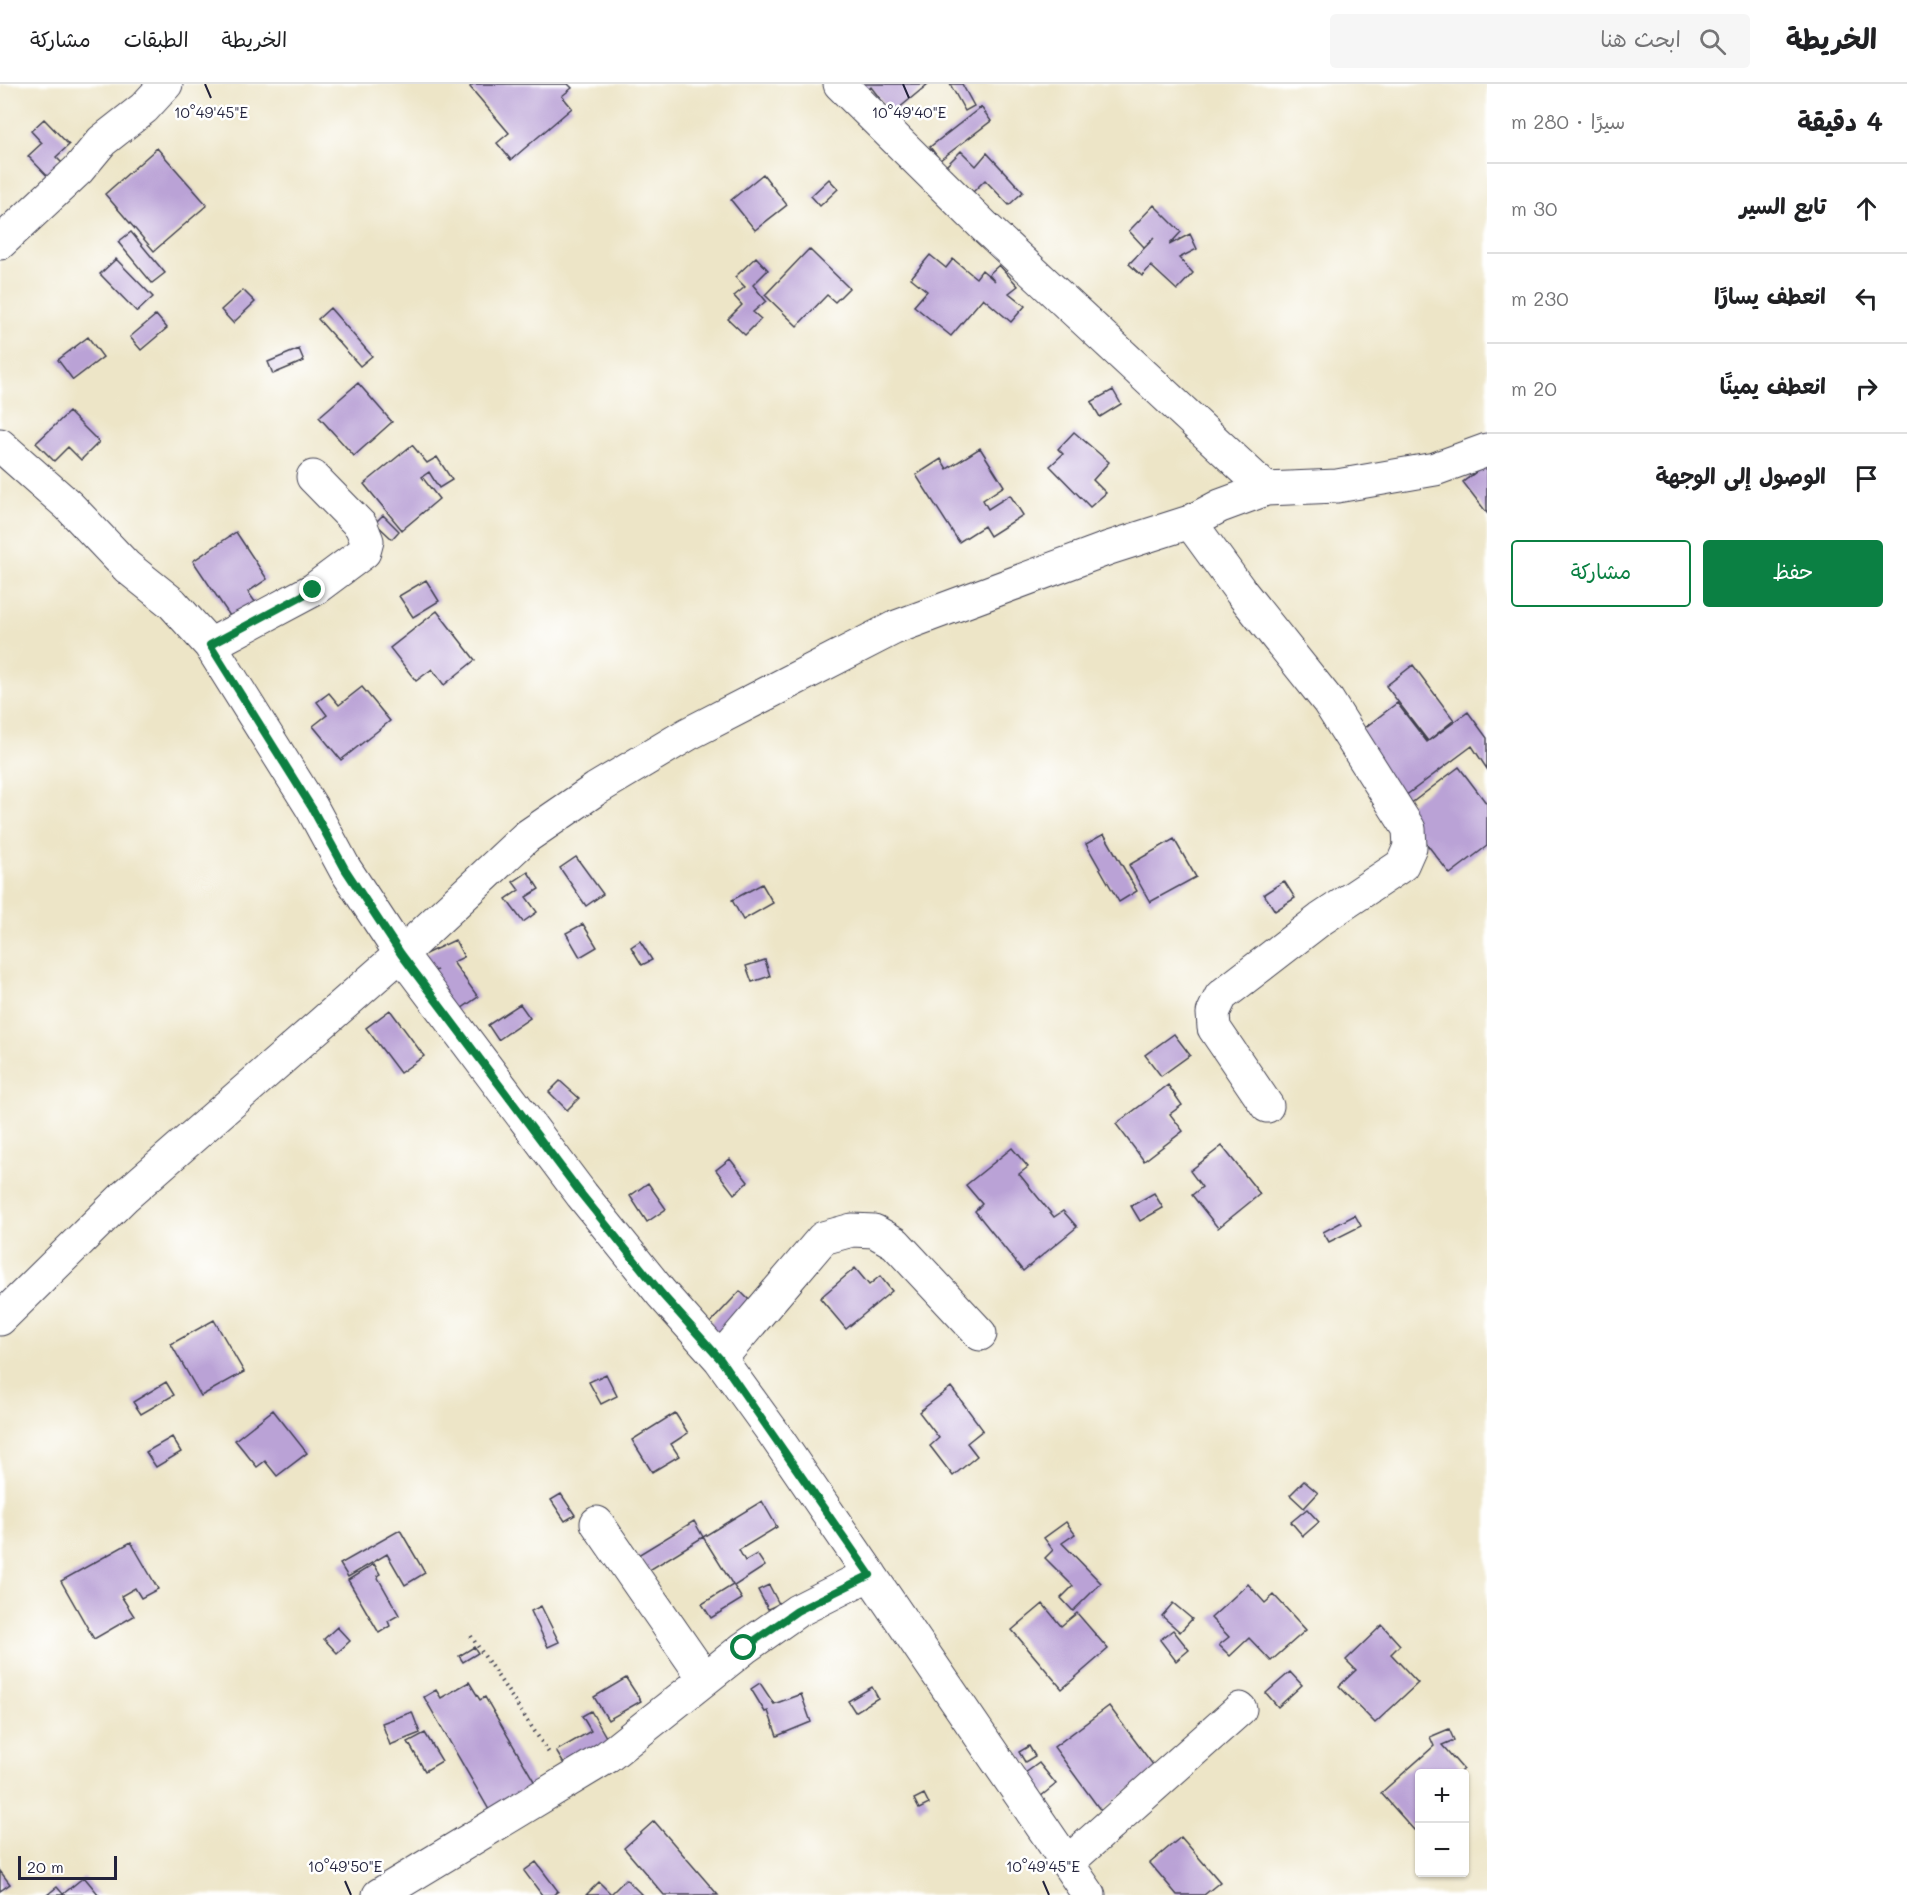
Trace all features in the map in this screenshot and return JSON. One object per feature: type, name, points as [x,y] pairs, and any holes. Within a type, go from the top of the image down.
[{"type":"street","points":[[0,243],[78,170],[102,141],[144,108],[166,84]]},
{"type":"street","points":[[840,84],[986,228],[1266,489]]},
{"type":"street","points":[[0,445],[69,506],[127,567],[172,603],[210,645],[312,808],[345,869],[401,954],[582,1195],[661,1293],[720,1359],[1089,1895]]},
{"type":"street","points":[[0,1318],[125,1196],[401,954],[526,837],[596,789],[688,734],[894,628],[1109,548],[1190,522],[1220,506],[1266,489],[1337,486],[1435,469],[1487,450]]},
{"type":"street","points":[[210,645],[313,590],[364,552],[367,541],[361,526],[313,477]]},
{"type":"street","points":[[1190,522],[1241,592],[1328,701],[1409,829],[1410,847],[1402,865],[1321,919],[1221,996],[1212,1013],[1214,1028],[1268,1106]]},
{"type":"street","points":[[720,1359],[823,1238],[852,1230],[874,1231],[895,1243],[980,1334]]},
{"type":"street","points":[[597,1523],[705,1679]]},
{"type":"street","points":[[379,1895],[607,1757],[705,1679],[797,1611],[870,1575]]},
{"type":"street","points":[[1067,1863],[1240,1709]]},
{"type":"path","points":[[471,1636],[567,1781]]},
{"type":"building","points":[[473,84],[568,84],[572,88],[562,96],[572,108],[511,160],[497,143],[509,133],[470,87]]},
{"type":"building","points":[[855,84],[928,84],[892,114],[871,87],[863,94]]},
{"type":"building","points":[[950,84],[962,84],[974,106],[965,111]]},
{"type":"building","points":[[981,107],[991,121],[940,160],[930,147]]},
{"type":"building","points":[[44,119],[69,145],[56,157],[68,169],[54,183],[28,156],[42,143],[31,131]]},
{"type":"building","points":[[157,148],[207,205],[154,251],[105,194]]},
{"type":"building","points":[[961,151],[976,166],[987,153],[1023,192],[1009,205],[985,180],[973,192],[946,166]]},
{"type":"building","points":[[763,174],[787,205],[755,230],[731,200]]},
{"type":"building","points":[[829,179],[838,189],[820,206],[811,196]]},
{"type":"building","points":[[1154,205],[1181,232],[1169,245],[1190,234],[1197,249],[1179,258],[1193,273],[1177,290],[1151,266],[1142,276],[1129,264],[1154,238],[1144,247],[1129,231]]},
{"type":"building","points":[[131,232],[165,273],[152,283],[118,242]]},
{"type":"building","points":[[809,249],[849,288],[835,302],[827,295],[797,326],[765,295]]},
{"type":"building","points":[[930,255],[946,268],[953,259],[976,278],[982,270],[995,281],[989,274],[999,265],[1018,286],[1009,293],[1025,306],[1011,322],[983,298],[951,336],[914,306],[927,291],[911,278]]},
{"type":"building","points":[[756,257],[768,270],[753,285],[766,301],[753,312],[761,319],[745,335],[728,319],[742,305],[734,296],[745,287],[735,277]]},
{"type":"building","points":[[116,259],[153,297],[137,312],[100,274]]},
{"type":"building","points":[[243,290],[255,302],[233,323],[221,310]]},
{"type":"building","points":[[330,308],[372,356],[360,366],[318,319]]},
{"type":"building","points":[[156,315],[167,328],[141,350],[130,337]]},
{"type":"building","points":[[88,337],[103,357],[73,380],[58,360]]},
{"type":"building","points":[[299,349],[304,361],[273,374],[268,362]]},
{"type":"building","points":[[358,383],[392,422],[354,456],[319,417]]},
{"type":"building","points":[[1113,390],[1121,404],[1100,417],[1091,402]]},
{"type":"building","points":[[69,412],[99,442],[81,460],[68,447],[54,461],[36,443]]},
{"type":"building","points":[[1074,432],[1109,462],[1093,480],[1106,493],[1090,507],[1050,466],[1063,454],[1058,449]]},
{"type":"building","points":[[412,445],[427,463],[437,457],[452,480],[439,488],[429,472],[422,477],[439,499],[402,530],[364,484]]},
{"type":"building","points":[[980,448],[1004,486],[983,500],[988,509],[1010,495],[1023,515],[990,536],[984,526],[959,542],[916,475],[941,459],[947,469]]},
{"type":"building","points":[[1484,466],[1487,470],[1487,513],[1463,482]]},
{"type":"building","points":[[383,515],[399,531],[392,539],[375,523]]},
{"type":"building","points":[[236,532],[267,579],[248,592],[258,606],[234,622],[193,561]]},
{"type":"building","points":[[426,580],[439,601],[413,617],[399,596]]},
{"type":"building","points":[[437,611],[475,660],[444,685],[432,669],[416,681],[390,648]]},
{"type":"building","points":[[1413,665],[1454,720],[1428,741],[1386,686]]},
{"type":"building","points":[[362,687],[390,721],[341,760],[313,726],[327,715],[317,702],[329,693],[339,705]]},
{"type":"building","points":[[1397,703],[1427,742],[1468,712],[1487,738],[1487,769],[1472,746],[1401,799],[1354,736]]},
{"type":"building","points":[[1459,767],[1487,804],[1487,846],[1450,874],[1401,811]]},
{"type":"building","points":[[1104,834],[1137,891],[1119,902],[1086,844]]},
{"type":"building","points":[[1174,839],[1196,877],[1150,902],[1129,865]]},
{"type":"building","points":[[576,857],[603,894],[586,906],[560,868]]},
{"type":"building","points":[[528,872],[539,889],[526,897],[537,912],[523,922],[506,899],[519,890],[513,882]]},
{"type":"building","points":[[1284,881],[1295,898],[1275,911],[1264,894]]},
{"type":"building","points":[[762,884],[773,903],[743,920],[732,900]]},
{"type":"building","points":[[583,924],[597,947],[580,957],[566,933]]},
{"type":"building","points":[[455,940],[464,957],[453,962],[478,997],[449,1017],[423,980],[437,970],[429,973],[421,956]]},
{"type":"building","points":[[640,941],[652,960],[642,965],[631,947]]},
{"type":"building","points":[[765,960],[770,976],[752,982],[746,966]]},
{"type":"building","points":[[520,1004],[530,1018],[498,1040],[488,1025]]},
{"type":"building","points":[[390,1010],[424,1056],[400,1073],[366,1028]]},
{"type":"building","points":[[1174,1034],[1190,1055],[1161,1076],[1145,1055]]},
{"type":"building","points":[[560,1081],[579,1098],[567,1110],[549,1092]]},
{"type":"building","points":[[1168,1085],[1182,1105],[1170,1114],[1183,1131],[1144,1161],[1116,1124]]},
{"type":"building","points":[[1222,1146],[1260,1194],[1218,1228],[1192,1195],[1202,1187],[1190,1171]]},
{"type":"building","points":[[1012,1148],[1028,1167],[1019,1174],[1054,1217],[1063,1211],[1077,1227],[1023,1271],[975,1211],[982,1204],[966,1185]]},
{"type":"building","points":[[730,1159],[748,1182],[734,1194],[716,1170]]},
{"type":"building","points":[[648,1183],[666,1209],[647,1222],[630,1196]]},
{"type":"building","points":[[1154,1193],[1163,1208],[1140,1221],[1131,1206]]},
{"type":"building","points":[[1355,1215],[1361,1226],[1329,1242],[1323,1232]]},
{"type":"building","points":[[855,1268],[869,1285],[880,1276],[892,1291],[846,1329],[820,1298]]},
{"type":"building","points":[[740,1291],[760,1311],[719,1354],[699,1335]]},
{"type":"building","points":[[214,1320],[244,1372],[201,1396],[171,1344]]},
{"type":"building","points":[[606,1374],[617,1396],[601,1404],[589,1382]]},
{"type":"building","points":[[166,1382],[174,1395],[141,1414],[133,1402]]},
{"type":"building","points":[[951,1387],[983,1430],[967,1443],[977,1456],[953,1476],[930,1446],[939,1438],[919,1412]]},
{"type":"building","points":[[273,1410],[307,1453],[277,1476],[265,1461],[257,1467],[235,1440]]},
{"type":"building","points":[[675,1413],[688,1433],[671,1444],[679,1456],[652,1472],[632,1440]]},
{"type":"building","points":[[172,1437],[181,1452],[156,1467],[146,1452]]},
{"type":"building","points":[[1304,1481],[1318,1493],[1304,1508],[1290,1495]]},
{"type":"building","points":[[561,1494],[575,1515],[565,1521],[551,1500]]},
{"type":"building","points":[[762,1501],[777,1527],[739,1550],[745,1561],[757,1554],[765,1566],[734,1586],[742,1599],[711,1618],[702,1604],[733,1585],[703,1537]]},
{"type":"building","points":[[1307,1509],[1319,1522],[1303,1536],[1291,1522]]},
{"type":"building","points":[[694,1521],[703,1537],[648,1571],[638,1555]]},
{"type":"building","points":[[1066,1522],[1075,1534],[1062,1543],[1101,1583],[1073,1611],[1061,1598],[1073,1586],[1045,1558],[1053,1550],[1044,1538]]},
{"type":"building","points":[[400,1530],[425,1573],[405,1585],[387,1554],[348,1577],[340,1564]]},
{"type":"building","points":[[131,1542],[158,1589],[141,1598],[135,1588],[121,1596],[134,1616],[94,1639],[61,1581]]},
{"type":"building","points":[[374,1564],[380,1574],[377,1576],[399,1615],[388,1621],[390,1626],[379,1633],[348,1580]]},
{"type":"building","points":[[1248,1584],[1265,1603],[1274,1595],[1306,1630],[1271,1661],[1249,1638],[1230,1656],[1219,1645],[1229,1637],[1211,1618]]},
{"type":"building","points":[[769,1585],[779,1604],[768,1609],[758,1590]]},
{"type":"building","points":[[1173,1603],[1192,1619],[1180,1632],[1162,1616]]},
{"type":"building","points":[[1043,1604],[1061,1626],[1077,1613],[1108,1649],[1062,1689],[1012,1630]]},
{"type":"building","points":[[541,1606],[559,1642],[548,1647],[531,1611]]},
{"type":"building","points":[[1382,1625],[1400,1645],[1391,1654],[1418,1683],[1375,1723],[1339,1686],[1356,1670],[1346,1660]]},
{"type":"building","points":[[337,1627],[350,1641],[337,1653],[324,1639]]},
{"type":"building","points":[[1173,1630],[1189,1650],[1176,1661],[1160,1640]]},
{"type":"building","points":[[474,1647],[478,1653],[463,1662],[459,1656]]},
{"type":"building","points":[[1290,1672],[1302,1685],[1278,1707],[1266,1693]]},
{"type":"building","points":[[626,1678],[641,1701],[608,1720],[594,1697]]},
{"type":"building","points":[[469,1682],[480,1700],[485,1697],[538,1788],[492,1815],[424,1697],[436,1690],[441,1698]]},
{"type":"building","points":[[760,1683],[774,1704],[801,1694],[811,1722],[777,1736],[768,1711],[765,1712],[751,1689]]},
{"type":"building","points":[[872,1687],[878,1698],[855,1712],[848,1701]]},
{"type":"building","points":[[1109,1706],[1157,1770],[1101,1811],[1054,1747]]},
{"type":"building","points":[[591,1711],[610,1744],[567,1769],[556,1751],[591,1731],[582,1716]]},
{"type":"building","points":[[412,1712],[420,1733],[390,1745],[382,1723]]},
{"type":"building","points":[[1449,1729],[1454,1740],[1442,1745],[1463,1769],[1415,1769],[1414,1830],[1381,1793],[1434,1746],[1430,1737]]},
{"type":"building","points":[[425,1733],[442,1761],[425,1771],[408,1742]]},
{"type":"building","points":[[1029,1746],[1035,1756],[1025,1762],[1019,1752]]},
{"type":"building","points":[[1039,1763],[1056,1784],[1035,1801],[1017,1779]]},
{"type":"building","points":[[924,1794],[929,1804],[919,1809],[914,1799]]},
{"type":"building","points":[[654,1821],[718,1895],[664,1895],[624,1848]]},
{"type":"building","points":[[1181,1837],[1220,1882],[1204,1895],[1177,1895],[1150,1863]]},
{"type":"building","points":[[536,1862],[558,1891],[553,1895],[542,1895],[524,1871]]},
{"type":"building","points":[[0,1871],[10,1884],[0,1891]]},
{"type":"building","points":[[84,1877],[99,1895],[47,1895],[57,1887],[63,1894]]},
{"type":"building","points":[[626,1879],[642,1895],[586,1895],[599,1882],[611,1894]]},
{"type":"route","points":[[313,590],[210,645],[312,808],[345,869],[401,954],[582,1195],[661,1293],[720,1359],[870,1575],[797,1611],[744,1648]]}]
